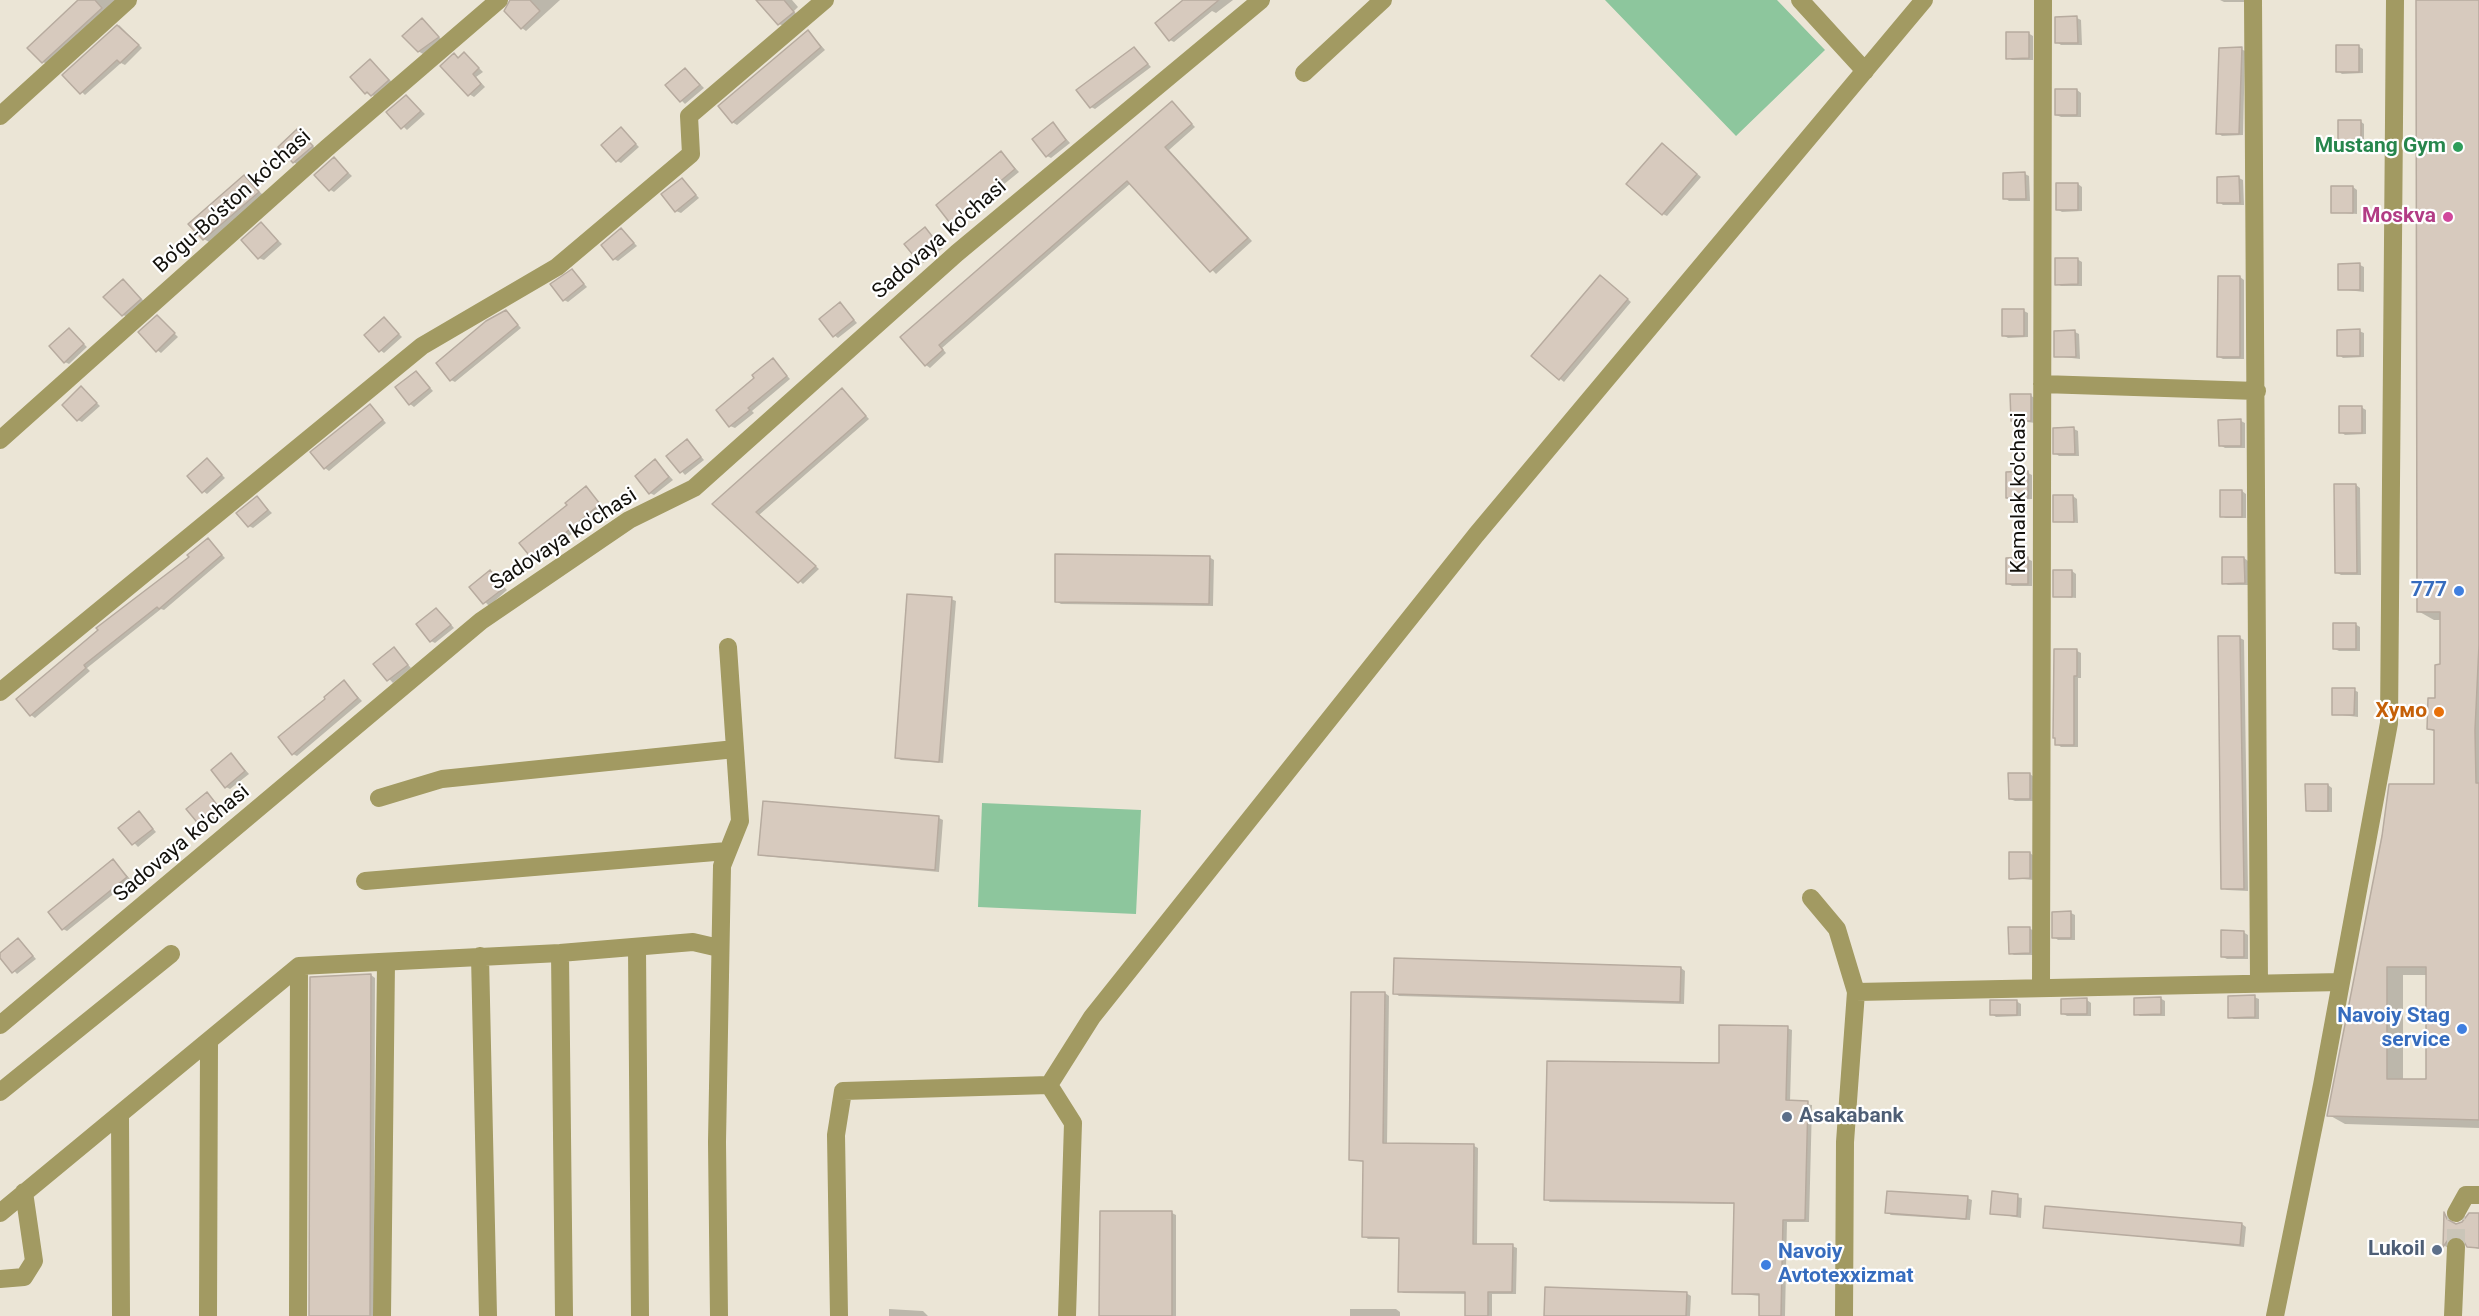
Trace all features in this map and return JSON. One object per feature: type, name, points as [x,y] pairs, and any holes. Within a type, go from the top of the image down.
[{"type":"street","points":[[0,116],[128,0]]},
{"type":"street","name":"Bo'gu-Bo'ston ko'chasi","points":[[0,440],[327,148],[499,0]]},
{"type":"street","points":[[0,693],[422,346],[566,260],[692,154],[689,116],[825,0]]},
{"type":"street","name":"Sadovaya ko'chasi","points":[[0,1025],[482,621],[629,520],[694,488],[957,254],[1261,0]]},
{"type":"street","points":[[1304,73],[1383,0]]},
{"type":"street","points":[[1800,0],[1865,71]]},
{"type":"street","points":[[1049,1085],[1092,1017],[1476,535],[1924,0]]},
{"type":"street","name":"Kamalak ko'chasi","points":[[2041,987],[2043,0]]},
{"type":"street","points":[[2253,0],[2259,982]]},
{"type":"street","points":[[2275,1316],[2389,723],[2396,0]]},
{"type":"street","points":[[2043,384],[2257,391]]},
{"type":"street","points":[[719,1316],[719,948],[722,866],[740,821],[728,647]]},
{"type":"street","points":[[379,798],[442,779],[735,749]]},
{"type":"street","points":[[365,881],[727,851]]},
{"type":"street","points":[[1811,898],[1837,929],[1856,992],[1845,1142],[1844,1316]]},
{"type":"street","points":[[0,1213],[299,966],[560,953],[693,942],[719,948]]},
{"type":"street","points":[[637,948],[640,1316]]},
{"type":"street","points":[[560,953],[564,1316]]},
{"type":"street","points":[[0,1092],[171,954]]},
{"type":"street","points":[[480,956],[488,1316]]},
{"type":"street","points":[[382,1316],[386,962]]},
{"type":"street","points":[[298,1316],[299,966]]},
{"type":"street","points":[[1856,992],[2341,982]]},
{"type":"street","points":[[208,1042],[208,1316]]},
{"type":"street","points":[[839,1316],[836,1135],[843,1091],[1049,1085]]},
{"type":"street","points":[[1049,1085],[1073,1123],[1067,1316]]},
{"type":"street","points":[[120,1115],[121,1316]]},
{"type":"street","points":[[0,1279],[24,1277],[34,1261],[24,1192]]},
{"type":"street","points":[[2456,1213],[2466,1195],[2479,1195]]},
{"type":"street","points":[[2453,1316],[2456,1247]]},
{"type":"green space","points":[[1605,0],[1777,0],[1825,50],[1736,136]]},
{"type":"green space","points":[[982,803],[1141,810],[1136,914],[978,907]]},
{"type":"building","points":[[78,0],[95,0],[102,8],[42,63],[27,48]]},
{"type":"building","points":[[510,0],[530,0],[540,11],[521,29],[504,11]]},
{"type":"building","points":[[756,0],[784,0],[794,12],[778,25]]},
{"type":"building","points":[[1183,0],[1219,0],[1169,41],[1155,23]]},
{"type":"building","points":[[2416,0],[2479,0],[2479,645],[2475,730],[2476,783],[2479,783],[2479,1120],[2327,1116],[2382,836],[2389,784],[2434,784],[2434,730],[2427,729],[2428,698],[2435,698],[2435,665],[2440,664],[2440,612],[2417,612]],"holes":[[[2387,967],[2426,967],[2426,1079],[2387,1079]]]},
{"type":"building","points":[[2077,16],[2078,43],[2055,43],[2055,17]]},
{"type":"building","points":[[422,18],[439,37],[418,52],[402,36]]},
{"type":"building","points":[[117,25],[139,45],[120,63],[117,60],[80,94],[62,75]]},
{"type":"building","points":[[808,30],[821,47],[732,123],[718,106]]},
{"type":"building","points":[[2006,32],[2029,32],[2029,58],[2006,59]]},
{"type":"building","points":[[2336,45],[2359,45],[2359,72],[2336,72]]},
{"type":"building","points":[[1134,47],[1148,64],[1090,108],[1076,90]]},
{"type":"building","points":[[2242,47],[2239,134],[2216,134],[2219,48]]},
{"type":"building","points":[[464,52],[479,68],[473,74],[481,84],[468,96],[440,66],[454,53],[458,58]]},
{"type":"building","points":[[370,59],[389,80],[371,96],[367,92],[365,94],[350,77]]},
{"type":"building","points":[[685,68],[700,85],[680,102],[665,85]]},
{"type":"building","points":[[2055,89],[2077,89],[2077,115],[2055,115]]},
{"type":"building","points":[[406,95],[421,111],[401,129],[386,112]]},
{"type":"building","points":[[1172,101],[1192,124],[1165,147],[1248,238],[1210,272],[1127,181],[939,345],[943,350],[925,366],[900,337]]},
{"type":"building","points":[[2338,120],[2361,120],[2361,147],[2338,147]]},
{"type":"building","points":[[1053,122],[1066,140],[1046,157],[1032,139]]},
{"type":"building","points":[[621,127],[636,144],[616,162],[601,145]]},
{"type":"building","points":[[297,129],[313,146],[293,163],[278,147]]},
{"type":"building","points":[[1662,143],[1697,174],[1662,215],[1626,184]]},
{"type":"building","points":[[1001,151],[1015,169],[950,223],[936,205]]},
{"type":"building","points":[[334,157],[348,173],[329,191],[314,175]]},
{"type":"building","points":[[2025,172],[2026,199],[2003,199],[2003,173]]},
{"type":"building","points":[[244,175],[259,192],[203,240],[188,224]]},
{"type":"building","points":[[2239,176],[2240,203],[2217,203],[2217,177]]},
{"type":"building","points":[[682,178],[696,195],[675,212],[661,194]]},
{"type":"building","points":[[2056,183],[2078,183],[2078,210],[2056,210]]},
{"type":"building","points":[[2331,186],[2353,186],[2353,213],[2331,213]]},
{"type":"building","points":[[261,222],[278,241],[258,259],[241,240]]},
{"type":"building","points":[[925,227],[939,245],[918,261],[904,244]]},
{"type":"building","points":[[621,228],[634,243],[613,260],[601,245]]},
{"type":"building","points":[[2055,258],[2078,258],[2078,284],[2055,285]]},
{"type":"building","points":[[2360,263],[2360,290],[2338,290],[2338,264]]},
{"type":"building","points":[[572,269],[584,284],[563,301],[550,284]]},
{"type":"building","points":[[1600,275],[1628,299],[1559,380],[1531,356]]},
{"type":"building","points":[[2218,276],[2240,276],[2240,357],[2217,357]]},
{"type":"building","points":[[123,279],[141,299],[122,316],[103,297]]},
{"type":"building","points":[[840,302],[854,320],[833,337],[819,319]]},
{"type":"building","points":[[2002,309],[2024,309],[2024,336],[2002,336]]},
{"type":"building","points":[[506,310],[518,325],[450,381],[436,363],[486,321]]},
{"type":"building","points":[[157,315],[175,333],[156,352],[138,332]]},
{"type":"building","points":[[384,317],[399,334],[379,352],[364,335]]},
{"type":"building","points":[[69,328],[84,344],[64,363],[49,346]]},
{"type":"building","points":[[2360,329],[2360,356],[2337,356],[2337,330]]},
{"type":"building","points":[[2075,330],[2076,357],[2054,357],[2054,331]]},
{"type":"building","points":[[773,358],[787,376],[729,427],[716,410],[754,378],[752,375]]},
{"type":"building","points":[[416,371],[430,388],[409,405],[395,387]]},
{"type":"building","points":[[81,386],[97,403],[77,421],[62,405]]},
{"type":"building","points":[[842,388],[866,416],[756,512],[816,566],[798,583],[712,504]]},
{"type":"building","points":[[2010,394],[2031,394],[2031,421],[2011,421]]},
{"type":"building","points":[[370,404],[383,420],[324,469],[310,452]]},
{"type":"building","points":[[2339,406],[2362,406],[2362,433],[2339,433]]},
{"type":"building","points":[[2241,419],[2241,446],[2219,446],[2218,420]]},
{"type":"building","points":[[2074,427],[2075,454],[2053,454],[2053,428]]},
{"type":"building","points":[[687,439],[701,457],[680,473],[666,456]]},
{"type":"building","points":[[207,458],[222,475],[202,493],[187,476]]},
{"type":"building","points":[[655,459],[669,477],[649,494],[635,476]]},
{"type":"building","points":[[2028,471],[2028,498],[2006,498],[2006,472]]},
{"type":"building","points":[[2334,484],[2356,484],[2357,573],[2335,573]]},
{"type":"building","points":[[586,486],[600,504],[533,560],[519,543],[567,505],[565,503]]},
{"type":"building","points":[[2220,490],[2242,490],[2242,517],[2220,517]]},
{"type":"building","points":[[2053,495],[2073,495],[2074,522],[2053,522]]},
{"type":"building","points":[[257,496],[268,510],[248,527],[236,513]]},
{"type":"building","points":[[208,538],[222,555],[159,609],[157,607],[84,665],[86,668],[30,716],[16,699],[98,630],[96,628],[189,557],[187,555]]},
{"type":"building","points":[[1055,554],[1210,556],[1209,604],[1055,602]]},
{"type":"building","points":[[2028,557],[2028,584],[2006,584],[2006,558]]},
{"type":"building","points":[[2222,557],[2244,557],[2245,583],[2222,584]]},
{"type":"building","points":[[490,570],[504,588],[483,604],[469,587]]},
{"type":"building","points":[[2053,570],[2072,570],[2072,597],[2053,597]]},
{"type":"building","points":[[907,594],[952,597],[939,762],[895,758]]},
{"type":"building","points":[[436,608],[451,625],[430,642],[416,624]]},
{"type":"building","points":[[2333,623],[2356,623],[2356,649],[2333,649]]},
{"type":"building","points":[[2218,636],[2240,636],[2244,889],[2221,889]]},
{"type":"building","points":[[394,647],[408,665],[387,681],[373,664]]},
{"type":"building","points":[[2054,649],[2077,649],[2077,676],[2074,676],[2074,745],[2055,745],[2055,738],[2053,738]]},
{"type":"building","points":[[344,680],[358,698],[292,755],[278,737],[325,699],[324,697]]},
{"type":"building","points":[[2332,688],[2355,688],[2354,715],[2332,715]]},
{"type":"building","points":[[231,753],[245,771],[225,788],[211,770]]},
{"type":"building","points":[[2008,773],[2030,773],[2030,799],[2009,799]]},
{"type":"building","points":[[2305,784],[2328,784],[2328,811],[2306,811]]},
{"type":"building","points":[[207,792],[221,810],[201,827],[186,809]]},
{"type":"building","points":[[763,801],[939,816],[935,870],[758,855]]},
{"type":"building","points":[[139,811],[153,829],[132,845],[118,828]]},
{"type":"building","points":[[2009,852],[2030,852],[2030,878],[2009,879]]},
{"type":"building","points":[[113,859],[127,877],[62,930],[48,912]]},
{"type":"building","points":[[2071,911],[2071,938],[2052,938],[2052,912]]},
{"type":"building","points":[[2008,927],[2030,927],[2030,953],[2009,954]]},
{"type":"building","points":[[2221,930],[2244,931],[2244,957],[2221,957]]},
{"type":"building","points":[[18,938],[33,956],[12,973],[0,958],[0,953]]},
{"type":"building","points":[[1394,958],[1681,967],[1680,1002],[1393,994]]},
{"type":"building","points":[[371,974],[370,1316],[309,1316],[310,977]]},
{"type":"building","points":[[1351,992],[1385,992],[1383,1143],[1474,1144],[1473,1244],[1513,1244],[1512,1292],[1488,1292],[1488,1316],[1465,1316],[1465,1292],[1398,1292],[1399,1238],[1362,1237],[1363,1161],[1349,1160]]},
{"type":"building","points":[[2255,995],[2255,1017],[2228,1018],[2228,996]]},
{"type":"building","points":[[2161,997],[2161,1014],[2134,1015],[2134,998]]},
{"type":"building","points":[[2087,998],[2087,1014],[2061,1014],[2061,999]]},
{"type":"building","points":[[1990,1000],[2017,1000],[2017,1015],[1990,1015]]},
{"type":"building","points":[[1719,1025],[1788,1026],[1786,1100],[1808,1101],[1805,1220],[1783,1220],[1781,1316],[1759,1316],[1759,1294],[1732,1294],[1734,1203],[1544,1200],[1547,1061],[1719,1063]]},
{"type":"building","points":[[1887,1191],[1968,1196],[1966,1219],[1885,1213]]},
{"type":"building","points":[[1992,1191],[2018,1194],[2017,1216],[1990,1214]]},
{"type":"building","points":[[2045,1206],[2242,1223],[2240,1245],[2043,1228]]},
{"type":"building","points":[[1100,1211],[1172,1211],[1172,1316],[1099,1316]]},
{"type":"building","points":[[2444,1212],[2447,1219],[2456,1224],[2462,1222],[2469,1213],[2479,1213],[2479,1248],[2467,1247],[2462,1238],[2456,1236],[2450,1237],[2443,1247]]},
{"type":"building","points":[[1545,1287],[1687,1292],[1686,1316],[1544,1316]]},
{"type":"tunnel","points":[[2456,1213],[2456,1247]]},
{"type":"place","name":"Mustang Gym","points":[[2458,147]]},
{"type":"place","name":"Moskva","points":[[2448,217]]},
{"type":"place","name":"777","points":[[2459,591]]},
{"type":"place","name":"Хумо","points":[[2439,712]]},
{"type":"place","name":"Navoiy Stag service","points":[[2462,1029]]},
{"type":"place","name":"Asakabank","points":[[1787,1117]]},
{"type":"place","name":"Lukoil","points":[[2437,1250]]},
{"type":"place","name":"Navoiy Avtotexxizmat","points":[[1766,1265]]}]
